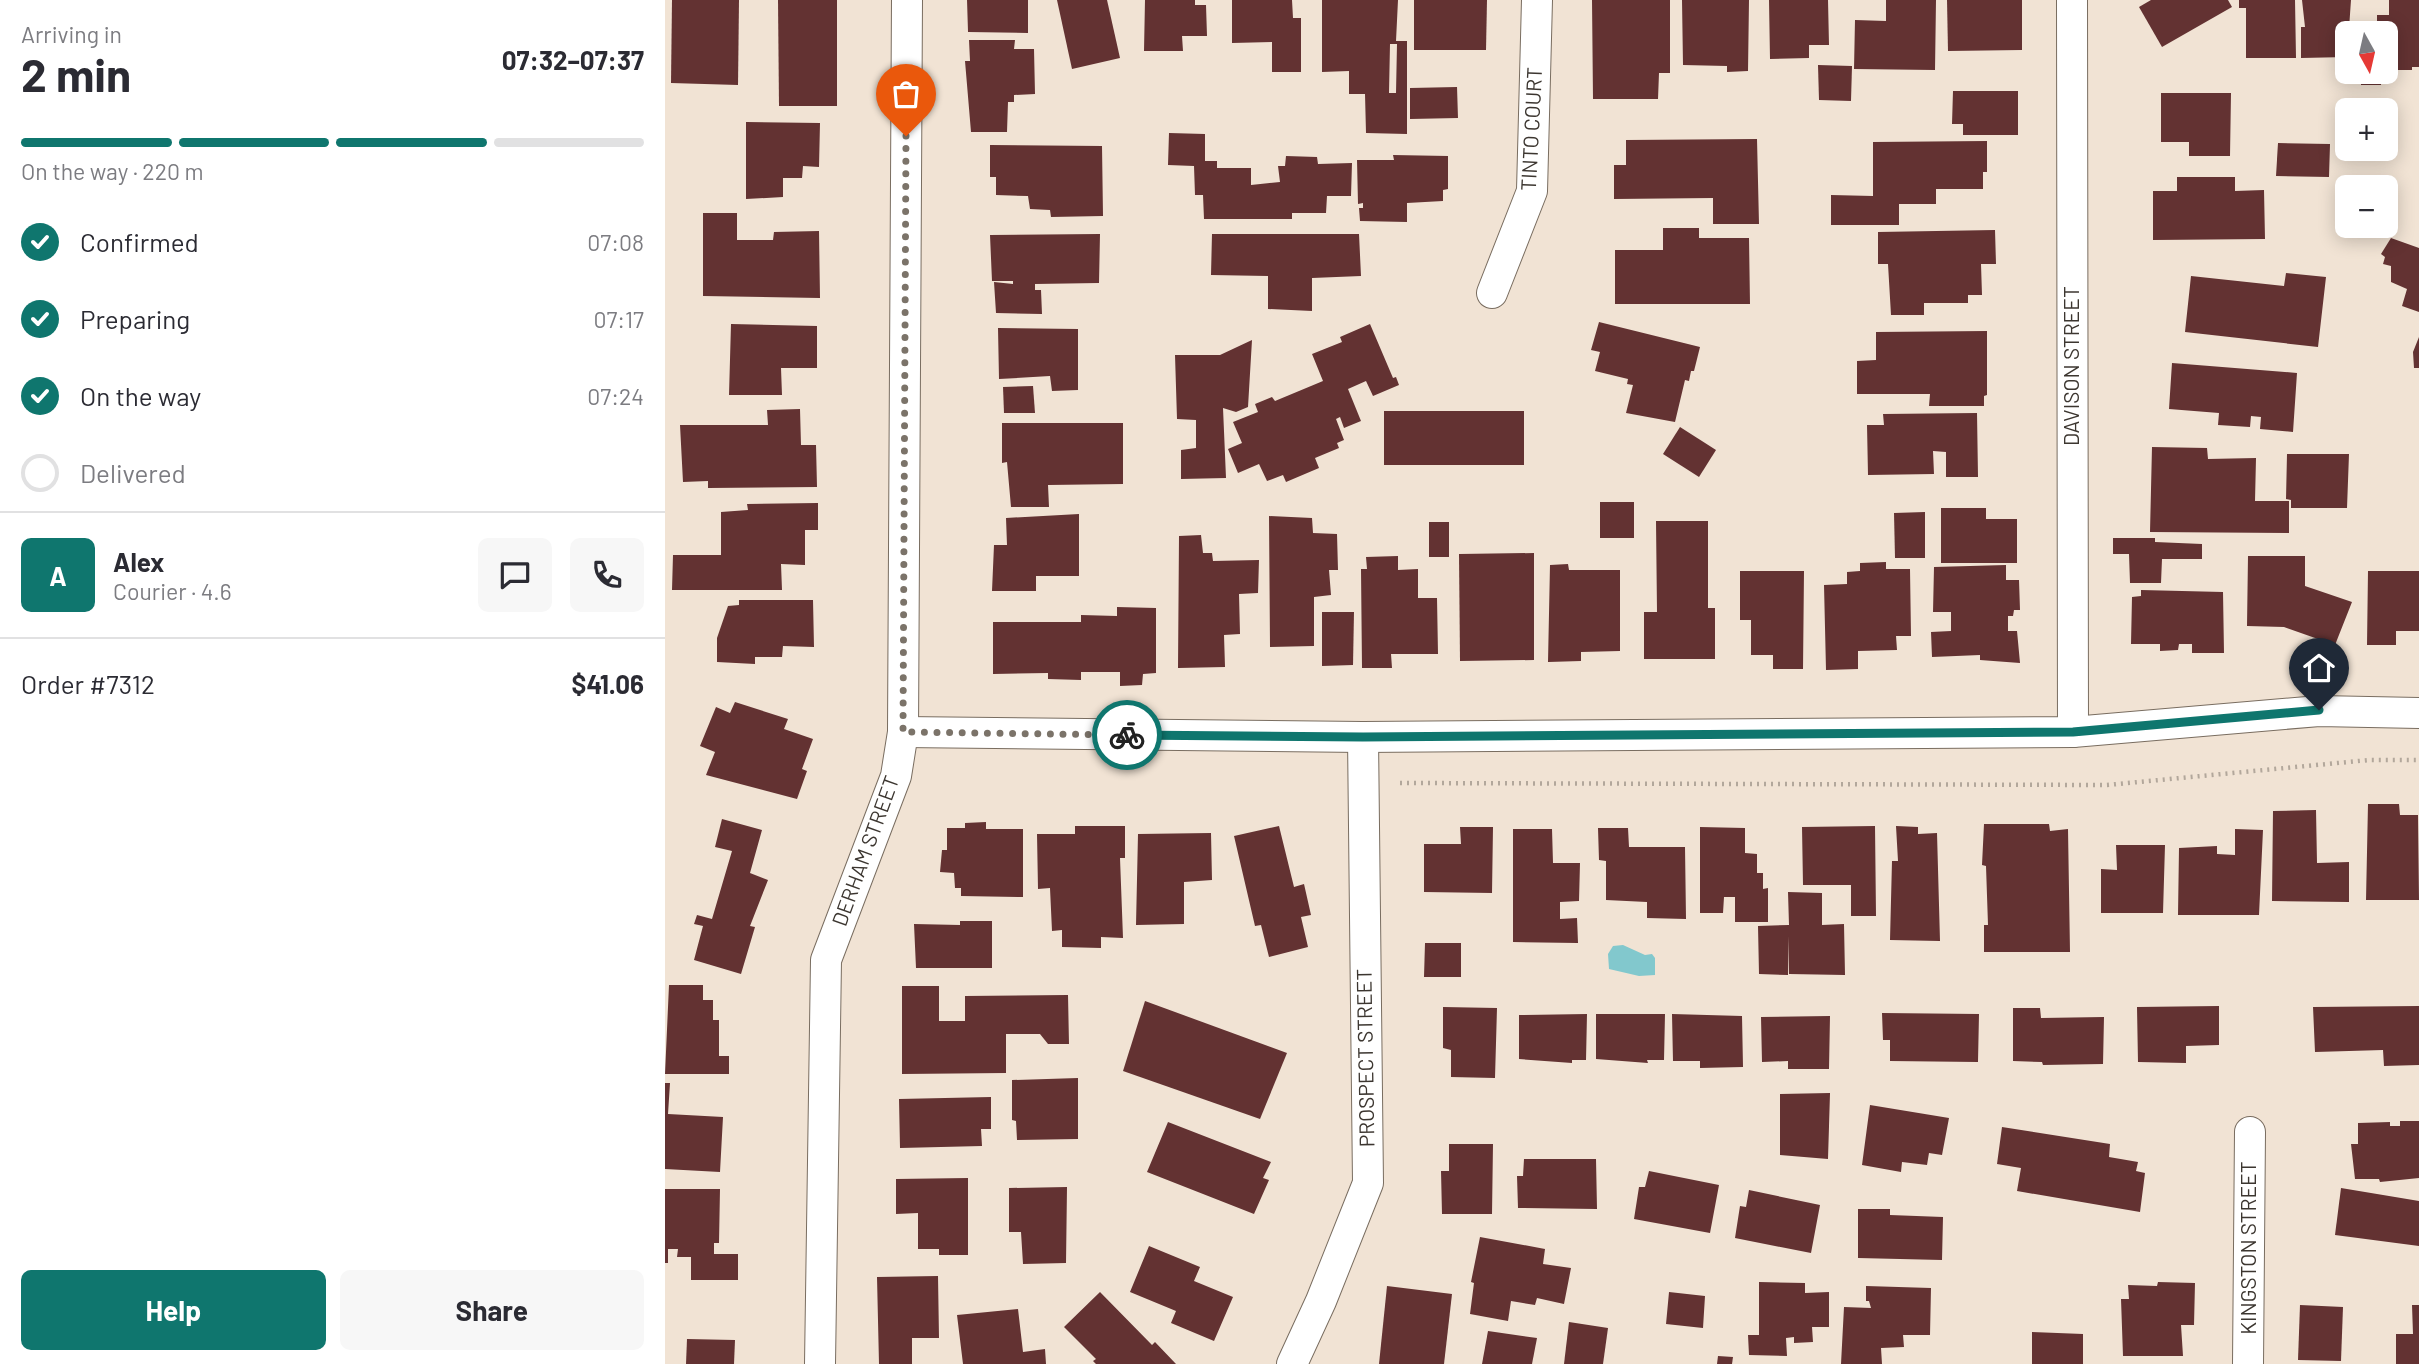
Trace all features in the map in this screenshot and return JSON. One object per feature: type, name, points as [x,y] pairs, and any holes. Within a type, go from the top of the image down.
[{"type":"street","name":"DERHAM STREET","points":[[820,1364],[826,960],[896,776],[903,732],[907,0]]},
{"type":"street","name":"TINTO COURT","points":[[1492,293],[1532,191],[1537,0]]},
{"type":"street","name":"DAVISON STREET","points":[[2072,0],[2073,732]]},
{"type":"street","points":[[903,732],[1363,737],[2073,732],[2319,710],[2419,713]]},
{"type":"street","name":"PROSPECT STREET","points":[[1292,1364],[1321,1301],[1368,1183],[1363,737]]},
{"type":"street","name":"KINGSTON STREET","points":[[2248,1364],[2250,1132]]},
{"type":"path","points":[[1400,783],[2107,785],[2369,760],[2419,760]]},
{"type":"water","points":[[1623,945],[1645,955],[1652,954],[1655,958],[1655,975],[1639,976],[1609,969],[1608,954],[1613,946]]},
{"type":"building","points":[[672,0],[739,0],[738,85],[671,83]]},
{"type":"building","points":[[778,0],[837,0],[837,106],[779,106]]},
{"type":"building","points":[[967,0],[1028,0],[1028,33],[968,32]]},
{"type":"building","points":[[1057,0],[1107,0],[1120,58],[1072,69]]},
{"type":"building","points":[[1145,0],[1195,0],[1195,5],[1206,5],[1207,36],[1182,36],[1183,51],[1144,51]]},
{"type":"building","points":[[1232,0],[1292,0],[1293,18],[1301,18],[1301,72],[1272,72],[1272,42],[1232,43]]},
{"type":"building","points":[[1322,0],[1398,0],[1396,41],[1407,41],[1407,134],[1366,133],[1365,94],[1349,94],[1349,71],[1322,72]],"holes":[[[1390,44],[1397,44],[1396,93],[1389,93]]]},
{"type":"building","points":[[1414,0],[1487,0],[1486,50],[1414,50]]},
{"type":"building","points":[[1592,0],[1670,0],[1670,73],[1659,73],[1658,99],[1593,99]]},
{"type":"building","points":[[1682,0],[1749,0],[1748,71],[1727,72],[1727,66],[1683,65]]},
{"type":"building","points":[[1769,0],[1828,0],[1829,45],[1809,45],[1809,58],[1770,59]]},
{"type":"building","points":[[1886,0],[1936,0],[1935,70],[1854,69],[1855,20],[1886,21]]},
{"type":"building","points":[[1947,0],[2022,0],[2022,50],[1948,51]]},
{"type":"building","points":[[2151,0],[2228,0],[2232,7],[2162,47],[2139,7]]},
{"type":"building","points":[[2239,0],[2295,0],[2296,58],[2246,58],[2246,8],[2239,8]]},
{"type":"building","points":[[2302,0],[2351,0],[2350,21],[2335,21],[2335,57],[2301,58],[2301,27],[2305,27]]},
{"type":"building","points":[[2389,0],[2419,0],[2419,67],[2398,70],[2398,21],[2377,21],[2377,15],[2389,15]]},
{"type":"building","points":[[969,40],[1015,40],[1014,49],[1034,49],[1035,94],[1014,95],[1014,102],[1008,102],[1007,132],[971,132],[965,61],[970,61]]},
{"type":"building","points":[[1818,65],[1852,66],[1851,101],[1819,100]]},
{"type":"building","points":[[1457,87],[1458,118],[1410,119],[1410,88]]},
{"type":"building","points":[[1953,91],[2018,91],[2018,135],[1963,135],[1963,124],[1952,124]]},
{"type":"building","points":[[2161,93],[2231,93],[2230,156],[2189,156],[2189,142],[2161,142]]},
{"type":"building","points":[[746,122],[820,123],[819,167],[803,166],[802,178],[783,178],[783,197],[746,199]]},
{"type":"building","points":[[1169,133],[1205,134],[1205,161],[1217,161],[1217,168],[1251,168],[1251,185],[1280,182],[1278,166],[1285,166],[1286,156],[1317,157],[1318,164],[1352,163],[1351,196],[1327,196],[1326,213],[1292,213],[1292,219],[1204,219],[1203,195],[1195,195],[1194,166],[1168,165]]},
{"type":"building","points":[[1757,139],[1759,224],[1713,224],[1713,198],[1614,199],[1614,165],[1626,165],[1626,140]]},
{"type":"building","points":[[1987,141],[1987,172],[1983,172],[1983,189],[1936,189],[1936,204],[1899,204],[1899,225],[1831,225],[1831,195],[1873,196],[1873,142]]},
{"type":"building","points":[[2278,143],[2330,144],[2329,177],[2276,176]]},
{"type":"building","points":[[990,145],[1102,146],[1103,216],[1051,217],[1050,210],[1030,209],[1028,196],[996,195],[996,177],[990,177]]},
{"type":"building","points":[[1393,155],[1448,156],[1448,189],[1443,190],[1443,201],[1407,203],[1407,222],[1360,221],[1359,208],[1363,208],[1363,203],[1358,204],[1357,160],[1394,160]]},
{"type":"building","points":[[2177,177],[2235,177],[2235,191],[2264,190],[2265,239],[2153,240],[2153,191],[2177,191]]},
{"type":"building","points":[[703,213],[737,213],[737,240],[773,240],[774,232],[819,231],[820,298],[703,296]]},
{"type":"building","points":[[1663,228],[1699,228],[1699,238],[1749,238],[1750,304],[1615,304],[1615,250],[1663,250]]},
{"type":"building","points":[[1995,230],[1996,264],[1981,264],[1982,295],[1968,295],[1968,303],[1924,303],[1924,315],[1891,315],[1888,264],[1878,264],[1878,232]]},
{"type":"building","points":[[1100,234],[1099,283],[1035,284],[1035,290],[1041,290],[1042,314],[996,313],[994,282],[1013,284],[1013,281],[992,281],[990,235]]},
{"type":"building","points":[[1212,234],[1359,234],[1361,276],[1312,278],[1312,311],[1268,309],[1268,276],[1211,275]]},
{"type":"building","points":[[2391,238],[2419,248],[2419,312],[2402,306],[2407,289],[2391,282],[2391,266],[2383,264],[2385,257],[2381,254]]},
{"type":"building","points":[[2286,273],[2326,277],[2318,347],[2185,332],[2191,276],[2284,286]]},
{"type":"building","points":[[1599,322],[1700,347],[1694,371],[1691,371],[1689,381],[1685,380],[1675,422],[1626,413],[1633,385],[1627,384],[1628,379],[1595,371],[1600,352],[1591,350]]},
{"type":"building","points":[[731,324],[817,326],[817,368],[781,368],[782,395],[729,395]]},
{"type":"building","points":[[1370,324],[1393,378],[1396,377],[1399,385],[1373,396],[1366,381],[1348,389],[1361,421],[1344,428],[1340,417],[1336,419],[1344,440],[1337,443],[1339,448],[1315,458],[1319,468],[1286,482],[1283,475],[1267,481],[1259,464],[1238,473],[1228,449],[1242,443],[1233,422],[1258,412],[1255,404],[1272,397],[1275,401],[1323,381],[1312,354],[1342,342],[1340,337]]},
{"type":"building","points":[[998,328],[1078,329],[1078,390],[1052,391],[1050,376],[999,379]]},
{"type":"building","points":[[1987,331],[1987,395],[1984,396],[1984,406],[1929,406],[1930,394],[1857,394],[1857,361],[1876,360],[1876,332]]},
{"type":"building","points":[[2419,337],[2419,368],[2414,368],[2413,352]]},
{"type":"building","points":[[1252,340],[1248,407],[1236,412],[1223,408],[1226,478],[1181,479],[1181,450],[1196,448],[1196,420],[1177,419],[1175,355],[1220,355]]},
{"type":"building","points":[[2172,363],[2297,373],[2293,432],[2260,429],[2261,417],[2251,416],[2250,427],[2218,425],[2219,413],[2169,409]]},
{"type":"building","points":[[1033,386],[1035,413],[1004,413],[1003,387]]},
{"type":"building","points":[[800,409],[801,445],[816,445],[817,487],[708,488],[708,481],[683,482],[680,425],[768,425],[767,410]]},
{"type":"building","points":[[1384,411],[1524,411],[1524,465],[1384,465]]},
{"type":"building","points":[[1977,413],[1978,477],[1946,477],[1946,452],[1933,451],[1934,474],[1868,475],[1867,425],[1884,425],[1883,414]]},
{"type":"building","points":[[1002,423],[1123,423],[1123,484],[1048,485],[1049,507],[1011,507],[1007,462],[1002,463]]},
{"type":"building","points":[[1680,427],[1716,450],[1699,477],[1663,454]]},
{"type":"building","points":[[2152,447],[2207,448],[2208,459],[2256,458],[2255,501],[2289,501],[2289,533],[2150,532]]},
{"type":"building","points":[[2287,454],[2349,454],[2347,508],[2291,508],[2291,500],[2286,499]]},
{"type":"building","points":[[1600,502],[1634,502],[1634,538],[1600,538]]},
{"type":"building","points":[[818,503],[818,530],[805,530],[805,565],[781,564],[782,590],[672,590],[673,555],[721,555],[721,512],[748,510],[747,504]]},
{"type":"building","points":[[1941,508],[1986,508],[1986,519],[2017,519],[2017,563],[1941,563]]},
{"type":"building","points":[[1925,512],[1925,558],[1895,558],[1894,513]]},
{"type":"building","points":[[1079,514],[1079,576],[1036,576],[1036,591],[992,591],[994,545],[1007,545],[1006,518]]},
{"type":"building","points":[[1269,516],[1312,518],[1313,533],[1337,534],[1338,570],[1329,570],[1331,595],[1314,597],[1314,646],[1270,647]]},
{"type":"building","points":[[1656,521],[1708,521],[1708,608],[1715,608],[1715,659],[1644,659],[1644,612],[1657,612]]},
{"type":"building","points":[[1429,522],[1449,522],[1449,557],[1429,557]]},
{"type":"building","points":[[1201,535],[1203,553],[1212,553],[1213,561],[1259,560],[1258,593],[1239,594],[1240,634],[1224,635],[1225,667],[1178,668],[1179,536]]},
{"type":"building","points":[[2113,538],[2155,538],[2155,542],[2202,544],[2202,559],[2162,559],[2161,583],[2130,583],[2129,554],[2113,554]]},
{"type":"building","points":[[1534,553],[1534,660],[1460,661],[1459,554]]},
{"type":"building","points":[[1398,556],[1398,570],[1418,569],[1418,598],[1437,598],[1438,654],[1391,654],[1392,668],[1362,668],[1361,569],[1367,569],[1366,557]]},
{"type":"building","points":[[2248,556],[2305,556],[2305,586],[2352,602],[2335,645],[2284,627],[2247,626]]},
{"type":"building","points":[[1886,562],[1886,569],[1910,569],[1911,636],[1896,636],[1897,650],[1858,651],[1858,669],[1826,670],[1824,585],[1847,584],[1847,572],[1860,571],[1860,563]]},
{"type":"building","points":[[1568,564],[1569,570],[1620,570],[1620,651],[1581,652],[1581,661],[1548,662],[1550,565]]},
{"type":"building","points":[[2006,565],[2006,580],[2019,580],[2020,610],[2014,610],[2013,616],[2008,616],[2008,631],[2017,631],[2020,663],[1980,660],[1980,655],[1932,657],[1931,632],[1951,631],[1951,612],[1933,612],[1934,567]]},
{"type":"building","points":[[1740,571],[1804,571],[1803,669],[1773,669],[1773,655],[1751,655],[1751,620],[1740,620]]},
{"type":"building","points":[[2368,571],[2419,571],[2419,631],[2396,631],[2396,645],[2367,645]]},
{"type":"building","points":[[2141,590],[2223,592],[2224,653],[2192,653],[2192,644],[2179,644],[2178,650],[2160,651],[2160,644],[2131,644],[2132,597],[2141,596]]},
{"type":"building","points":[[739,600],[813,600],[814,647],[783,646],[782,657],[755,657],[755,664],[717,662],[717,638],[728,606],[739,605]]},
{"type":"building","points":[[1117,607],[1156,608],[1156,673],[1143,674],[1142,685],[1120,686],[1120,672],[1081,672],[1081,680],[1048,679],[1048,673],[993,674],[993,622],[1081,622],[1081,615],[1117,616]]},
{"type":"building","points":[[1322,612],[1354,612],[1353,665],[1322,666]]},
{"type":"building","points":[[735,702],[788,719],[784,729],[813,739],[802,769],[807,771],[797,799],[706,775],[715,752],[700,746],[716,707],[730,713]]},
{"type":"building","points":[[2368,804],[2399,804],[2400,815],[2418,815],[2419,900],[2366,900]]},
{"type":"building","points":[[2316,810],[2317,863],[2349,862],[2349,902],[2272,901],[2273,811]]},
{"type":"building","points":[[722,819],[762,830],[750,873],[768,880],[750,926],[755,927],[741,974],[694,960],[703,926],[694,924],[697,915],[712,919],[732,851],[715,847]]},
{"type":"building","points":[[986,822],[986,829],[1023,829],[1023,897],[961,896],[961,888],[955,888],[954,873],[940,872],[942,850],[947,850],[947,828],[965,828],[965,823]]},
{"type":"building","points":[[1984,824],[2049,824],[2050,831],[2068,829],[2070,952],[1984,952],[1984,925],[1988,925],[1986,866],[1982,865]]},
{"type":"building","points":[[1075,826],[1125,826],[1125,858],[1120,858],[1123,938],[1101,937],[1101,948],[1062,947],[1062,930],[1052,931],[1050,888],[1038,889],[1037,834],[1075,834]]},
{"type":"building","points":[[1279,826],[1294,887],[1304,884],[1311,915],[1301,917],[1308,947],[1269,957],[1261,925],[1255,926],[1234,836]]},
{"type":"building","points":[[1875,826],[1876,916],[1851,916],[1851,885],[1803,885],[1802,827]]},
{"type":"building","points":[[1896,826],[1918,827],[1918,834],[1937,833],[1940,941],[1890,940],[1892,861],[1898,861]]},
{"type":"building","points":[[1460,827],[1493,827],[1492,893],[1424,892],[1424,844],[1461,844]]},
{"type":"building","points":[[1700,827],[1745,828],[1745,853],[1757,854],[1757,873],[1763,873],[1763,889],[1768,888],[1768,922],[1735,922],[1735,897],[1724,897],[1723,913],[1700,913]]},
{"type":"building","points":[[1598,828],[1628,828],[1629,847],[1685,847],[1686,919],[1647,918],[1647,902],[1606,900],[1606,861],[1599,860]]},
{"type":"building","points":[[1513,829],[1552,829],[1553,863],[1580,863],[1579,901],[1560,902],[1560,919],[1577,918],[1578,943],[1513,942]]},
{"type":"building","points":[[2235,829],[2263,830],[2259,915],[2178,915],[2179,848],[2217,846],[2217,854],[2235,855]]},
{"type":"building","points":[[1211,833],[1212,880],[1184,882],[1184,924],[1136,925],[1138,834]]},
{"type":"building","points":[[2116,845],[2165,845],[2163,913],[2101,913],[2101,869],[2117,870]]},
{"type":"building","points":[[1788,892],[1822,893],[1822,925],[1844,924],[1845,975],[1789,974],[1789,936],[1788,975],[1759,974],[1758,926],[1789,925]]},
{"type":"building","points":[[960,921],[992,921],[992,968],[916,968],[914,924],[960,925]]},
{"type":"building","points":[[1425,943],[1461,943],[1461,977],[1424,977]]},
{"type":"building","points":[[669,985],[703,985],[703,1000],[713,1000],[713,1020],[719,1020],[719,1056],[729,1056],[729,1074],[665,1074]]},
{"type":"building","points":[[902,986],[939,986],[939,1021],[965,1021],[965,996],[1068,995],[1069,1044],[1048,1044],[1040,1034],[1006,1034],[1006,1073],[902,1074]]},
{"type":"building","points":[[1145,1001],[1287,1053],[1260,1119],[1123,1071]]},
{"type":"building","points":[[2219,1006],[2219,1045],[2186,1046],[2186,1063],[2138,1062],[2137,1007]]},
{"type":"building","points":[[2419,1006],[2419,1065],[2384,1066],[2383,1050],[2315,1052],[2313,1007]]},
{"type":"building","points":[[1443,1007],[1497,1008],[1495,1078],[1451,1077],[1451,1050],[1443,1048]]},
{"type":"building","points":[[2013,1008],[2040,1008],[2041,1018],[2104,1017],[2103,1064],[2043,1065],[2042,1062],[2013,1061]]},
{"type":"building","points":[[1882,1013],[1979,1014],[1978,1062],[1890,1061],[1890,1040],[1883,1040]]},
{"type":"building","points":[[1587,1014],[1586,1060],[1572,1060],[1572,1063],[1519,1059],[1519,1015]]},
{"type":"building","points":[[1596,1014],[1665,1014],[1664,1060],[1647,1060],[1648,1063],[1596,1059]]},
{"type":"building","points":[[1672,1014],[1742,1016],[1743,1067],[1700,1068],[1700,1061],[1673,1061]]},
{"type":"building","points":[[1830,1016],[1829,1069],[1788,1069],[1788,1061],[1762,1062],[1761,1017]]},
{"type":"building","points":[[1078,1078],[1078,1139],[1017,1140],[1016,1121],[1012,1120],[1012,1080]]},
{"type":"building","points":[[665,1083],[670,1083],[668,1114],[723,1117],[720,1172],[665,1169]]},
{"type":"building","points":[[1830,1093],[1828,1159],[1780,1155],[1780,1094]]},
{"type":"building","points":[[991,1097],[991,1129],[981,1129],[982,1146],[900,1148],[899,1099]]},
{"type":"building","points":[[1870,1105],[1949,1118],[1942,1155],[1929,1153],[1927,1165],[1902,1162],[1901,1172],[1862,1165]]},
{"type":"building","points":[[2400,1121],[2419,1121],[2419,1178],[2380,1182],[2379,1179],[2355,1179],[2351,1144],[2358,1144],[2358,1123],[2390,1122],[2390,1126],[2400,1126]]},
{"type":"building","points":[[1168,1122],[1271,1162],[1263,1178],[1269,1180],[1254,1214],[1147,1172]]},
{"type":"building","points":[[2002,1127],[2110,1144],[2109,1157],[2138,1162],[2136,1171],[2145,1173],[2140,1212],[2017,1191],[2021,1168],[1997,1164]]},
{"type":"building","points":[[1449,1144],[1493,1144],[1492,1214],[1442,1214],[1441,1171],[1449,1171]]},
{"type":"building","points":[[1524,1159],[1596,1159],[1597,1209],[1518,1208],[1517,1176],[1523,1176]]},
{"type":"building","points":[[1649,1171],[1719,1185],[1710,1233],[1634,1219],[1639,1187],[1645,1187]]},
{"type":"building","points":[[968,1178],[968,1255],[939,1255],[939,1249],[918,1249],[918,1213],[896,1214],[896,1179]]},
{"type":"building","points":[[1067,1187],[1066,1263],[1023,1264],[1021,1232],[1009,1232],[1009,1188]]},
{"type":"building","points":[[2341,1188],[2419,1201],[2419,1246],[2335,1235]]},
{"type":"building","points":[[665,1189],[720,1189],[719,1243],[714,1243],[714,1254],[738,1254],[738,1280],[691,1280],[691,1257],[677,1257],[678,1249],[668,1249],[668,1263],[665,1263]]},
{"type":"building","points":[[1749,1190],[1820,1205],[1811,1253],[1735,1238],[1740,1206],[1746,1207]]},
{"type":"building","points":[[1858,1209],[1890,1209],[1890,1215],[1943,1217],[1942,1260],[1858,1258]]},
{"type":"building","points":[[1480,1237],[1545,1249],[1543,1264],[1571,1268],[1564,1304],[1537,1298],[1535,1305],[1511,1301],[1508,1321],[1470,1314],[1474,1283],[1471,1282]]},
{"type":"building","points":[[1149,1246],[1200,1267],[1194,1281],[1233,1297],[1214,1341],[1171,1323],[1176,1311],[1130,1292]]},
{"type":"building","points":[[938,1276],[939,1338],[912,1338],[912,1364],[879,1364],[877,1277]]},
{"type":"building","points":[[1759,1282],[1805,1283],[1805,1293],[1829,1292],[1829,1327],[1812,1327],[1813,1342],[1794,1343],[1794,1337],[1786,1338],[1787,1356],[1749,1355],[1748,1335],[1759,1335]]},
{"type":"building","points":[[2158,1282],[2195,1283],[2194,1325],[2181,1325],[2183,1356],[2123,1356],[2121,1299],[2129,1299],[2128,1285],[2157,1286]]},
{"type":"building","points":[[1387,1286],[1452,1294],[1444,1364],[1379,1364]]},
{"type":"building","points":[[1866,1286],[1931,1288],[1930,1335],[1903,1335],[1904,1347],[1881,1348],[1882,1364],[1841,1364],[1844,1307],[1871,1308],[1869,1301],[1866,1301]]},
{"type":"building","points":[[1100,1292],[1152,1345],[1155,1342],[1176,1364],[1096,1364],[1093,1361],[1096,1359],[1064,1327]]},
{"type":"building","points":[[1669,1292],[1705,1296],[1703,1328],[1666,1324]]},
{"type":"building","points":[[2300,1305],[2343,1307],[2341,1361],[2298,1360]]},
{"type":"building","points":[[2412,1305],[2419,1305],[2419,1364],[2396,1364],[2396,1334],[2413,1334]]},
{"type":"building","points":[[1018,1309],[1023,1352],[1045,1349],[1046,1364],[963,1364],[957,1315]]},
{"type":"building","points":[[1569,1322],[1608,1328],[1603,1364],[1564,1364]]},
{"type":"building","points":[[1488,1331],[1537,1338],[1532,1364],[1482,1364]]},
{"type":"building","points":[[2032,1332],[2083,1334],[2083,1364],[2032,1364]]},
{"type":"building","points":[[687,1339],[735,1340],[734,1364],[686,1364]]},
{"type":"building","points":[[1718,1356],[1733,1357],[1732,1364],[1717,1364]]},
{"type":"way so far","points":[[906,136],[903,732],[1127,735]]},
{"type":"route","points":[[1127,735],[1363,737],[2073,732],[2319,710]]}]
